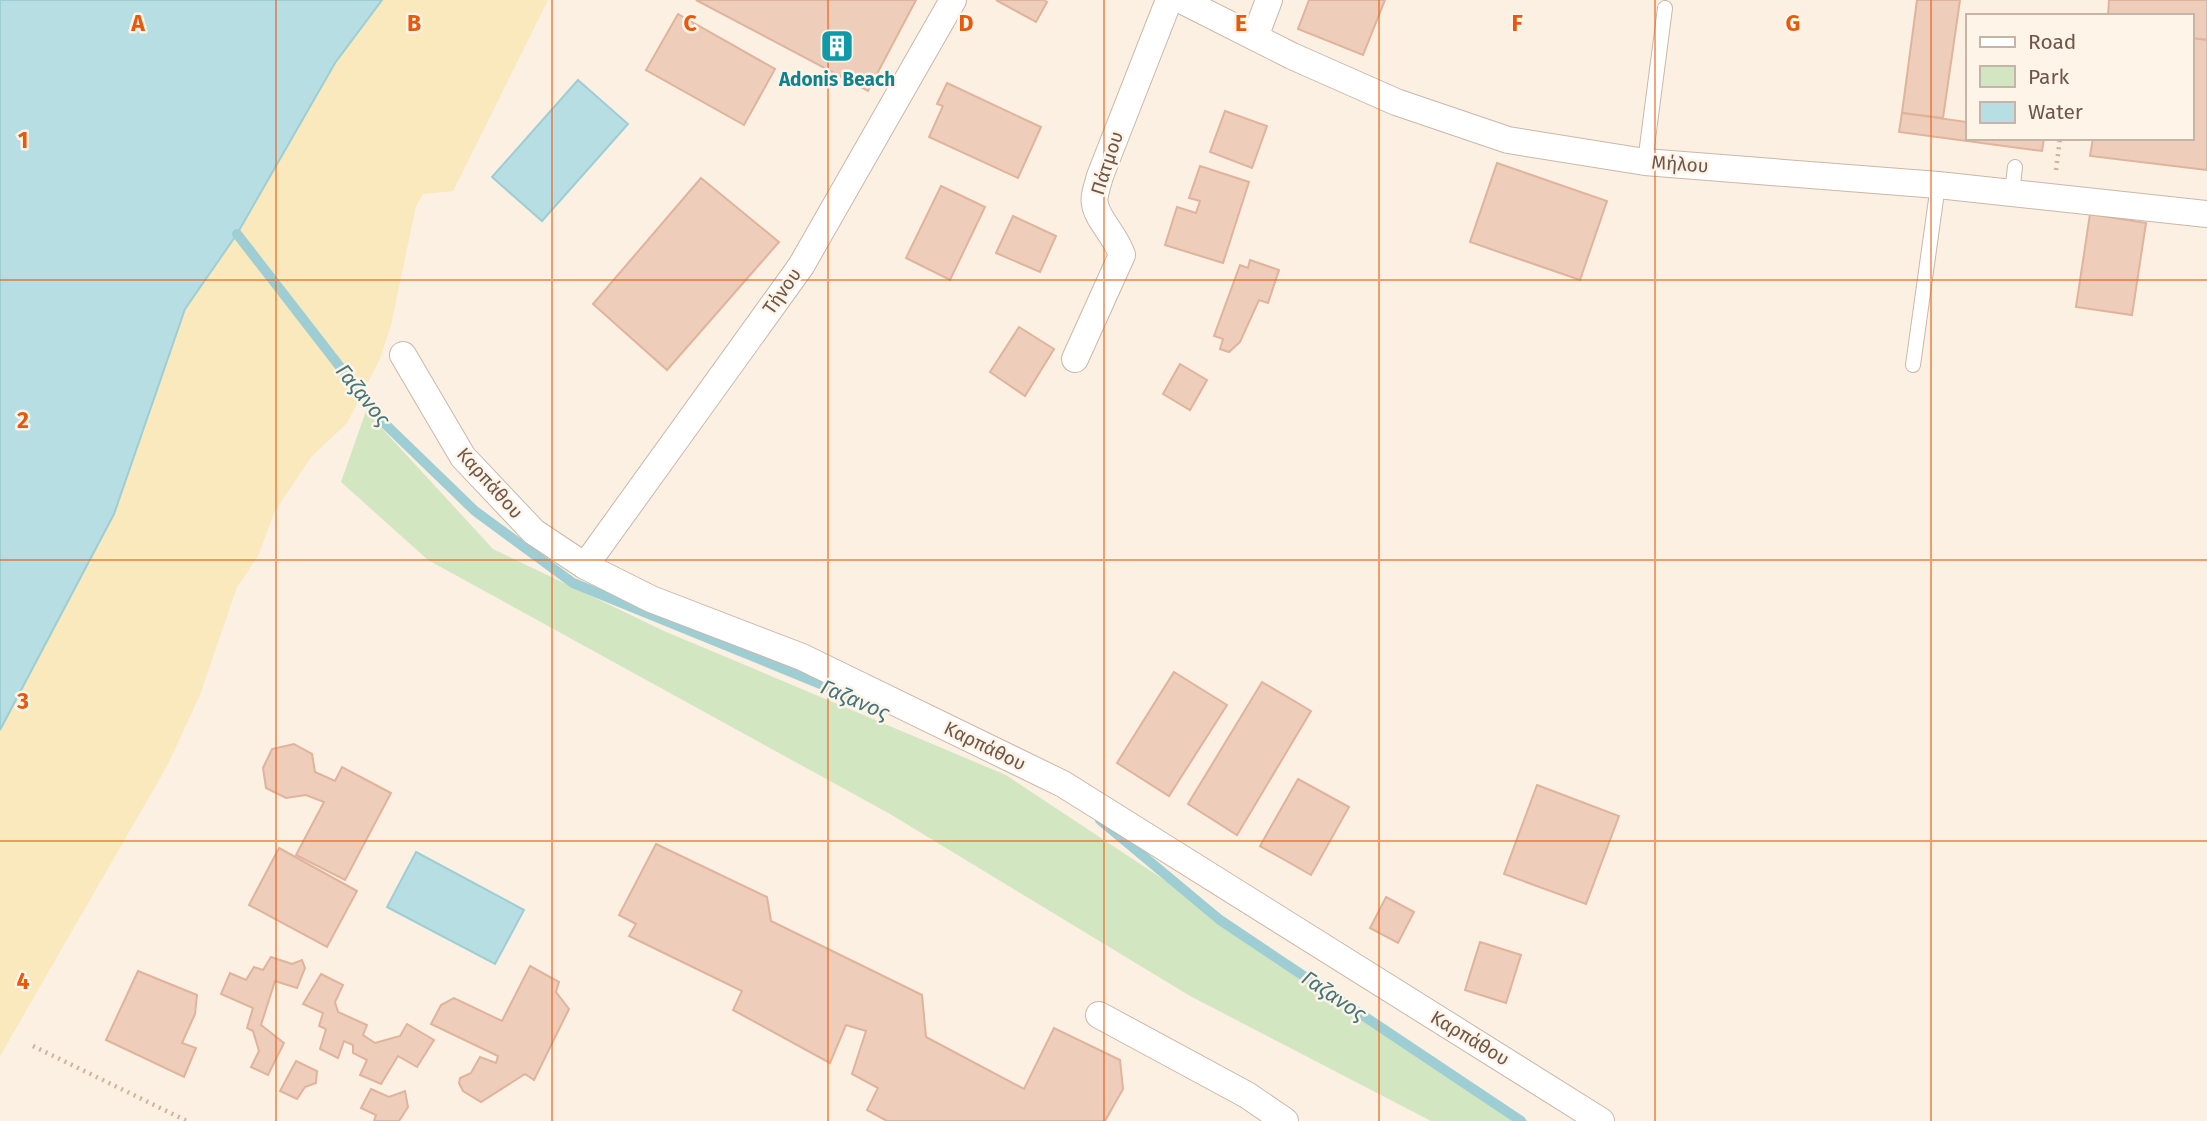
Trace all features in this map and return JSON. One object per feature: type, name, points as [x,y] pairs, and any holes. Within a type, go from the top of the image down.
[{"type":"street","name":"Τήνου","points":[[585,566],[801,266],[953,0]]},
{"type":"street","name":"Πάτμου","points":[[1075,359],[1122,255],[1115,236],[1103,223],[1094,203],[1100,176],[1168,0]]},
{"type":"street","name":"Μήλου","points":[[1181,0],[1396,102],[1508,140],[1645,162],[1938,185],[2013,180],[2207,214]]},
{"type":"street","points":[[1255,37],[1269,0]]},
{"type":"street","name":"Καρπάθου","points":[[403,355],[463,457],[534,532],[585,566],[651,599],[802,657],[1063,784],[1601,1121]]},
{"type":"street","points":[[1099,1015],[1247,1095],[1285,1121]]},
{"type":"lane","points":[[1645,162],[1665,8]]},
{"type":"lane","points":[[1913,365],[1938,185]]},
{"type":"path","points":[[2013,180],[2056,171],[2060,140]]},
{"type":"path","points":[[33,1046],[187,1121]]},
{"type":"green space","points":[[366,411],[493,549],[664,631],[1006,775],[1528,1121],[1431,1121],[1190,996],[890,814],[428,560],[341,482]]},
{"type":"sand","points":[[382,0],[548,0],[453,191],[423,194],[416,206],[391,325],[380,359],[347,423],[311,457],[275,511],[258,556],[237,587],[200,695],[167,766],[0,1056],[0,730],[114,514],[185,309],[237,234],[335,63]]},
{"type":"water","points":[[0,0],[382,0],[335,63],[237,234],[185,309],[114,514],[0,730]]},
{"type":"water","points":[[578,80],[628,124],[542,221],[492,177]]},
{"type":"water","points":[[416,852],[524,910],[495,964],[387,907]]},
{"type":"building","name":"Adonis Beach","points":[[696,0],[916,0],[868,91]]},
{"type":"building","points":[[996,0],[1044,0],[1047,2],[1036,22]]},
{"type":"building","points":[[1309,0],[1385,0],[1363,55],[1298,29]]},
{"type":"building","points":[[1917,0],[1960,0],[1943,118],[1902,113]]},
{"type":"building","points":[[2109,0],[2207,0],[2207,40],[2193,38],[2193,14],[2108,14]]},
{"type":"building","points":[[678,14],[775,69],[744,125],[646,70]]},
{"type":"building","points":[[2193,38],[2207,40],[2207,170],[2090,156],[2093,140],[2193,140]]},
{"type":"building","points":[[947,83],[1041,127],[1018,178],[929,137],[943,106],[937,104]]},
{"type":"building","points":[[1225,111],[1267,126],[1252,168],[1210,152]]},
{"type":"building","points":[[1902,113],[1966,122],[1966,140],[2044,140],[2042,151],[1899,132]]},
{"type":"building","points":[[1497,163],[1607,201],[1580,280],[1470,242]]},
{"type":"building","points":[[1200,166],[1249,182],[1223,263],[1165,245],[1177,207],[1196,213],[1200,201],[1189,198]]},
{"type":"building","points":[[701,178],[779,242],[667,370],[593,304]]},
{"type":"building","points":[[941,186],[985,207],[950,280],[906,258]]},
{"type":"building","points":[[2090,214],[2146,223],[2132,315],[2076,307]]},
{"type":"building","points":[[1013,216],[1056,236],[1040,272],[996,253]]},
{"type":"building","points":[[1250,260],[1279,270],[1268,303],[1259,300],[1240,342],[1229,352],[1220,349],[1223,339],[1214,336],[1240,265],[1248,268]]},
{"type":"building","points":[[1019,327],[1054,349],[1025,396],[990,372]]},
{"type":"building","points":[[1180,364],[1207,380],[1190,410],[1163,394]]},
{"type":"building","points":[[1174,672],[1227,705],[1169,796],[1117,763]]},
{"type":"building","points":[[1262,682],[1311,711],[1237,835],[1188,804]]},
{"type":"building","points":[[294,744],[312,754],[315,772],[335,781],[342,767],[391,793],[345,880],[296,855],[324,802],[306,795],[286,798],[266,788],[263,768],[272,749]]},
{"type":"building","points":[[1298,779],[1349,807],[1311,875],[1260,846]]},
{"type":"building","points":[[1537,785],[1619,816],[1586,904],[1504,874]]},
{"type":"building","points":[[656,844],[767,897],[771,921],[922,995],[926,1037],[1024,1089],[1054,1028],[1120,1060],[1123,1089],[1105,1121],[887,1121],[867,1110],[878,1088],[852,1074],[866,1031],[846,1025],[830,1063],[733,1010],[742,991],[629,936],[636,924],[619,915]]},
{"type":"building","points":[[279,848],[357,891],[327,947],[249,905]]},
{"type":"building","points":[[1386,897],[1414,912],[1398,943],[1370,928]]},
{"type":"building","points":[[1480,942],[1521,955],[1506,1003],[1465,990]]},
{"type":"building","points":[[271,957],[292,964],[302,960],[305,968],[297,988],[275,981],[261,1025],[284,1043],[268,1075],[251,1067],[259,1051],[253,1031],[247,1028],[253,1008],[221,994],[230,973],[246,980],[254,967],[263,970]]},
{"type":"building","points":[[530,966],[559,982],[556,992],[569,1009],[534,1080],[525,1074],[481,1102],[463,1091],[460,1078],[471,1073],[480,1057],[496,1063],[498,1056],[431,1024],[441,1005],[454,998],[502,1021]]},
{"type":"building","points":[[138,971],[197,995],[195,1014],[182,1043],[196,1048],[184,1077],[106,1040]]},
{"type":"building","points":[[321,974],[343,985],[335,1002],[338,1012],[367,1025],[363,1035],[375,1043],[400,1036],[407,1024],[434,1040],[417,1067],[398,1056],[381,1084],[360,1075],[367,1060],[353,1053],[353,1045],[344,1041],[338,1058],[320,1049],[326,1029],[319,1026],[323,1013],[303,1004]]},
{"type":"building","points":[[296,1061],[317,1071],[316,1083],[305,1087],[297,1099],[280,1091]]},
{"type":"building","points":[[371,1089],[389,1097],[405,1091],[408,1107],[399,1121],[374,1121],[376,1115],[361,1108]]},
{"type":"waterway","name":"Γαζανος","points":[[237,234],[382,421],[475,511],[573,583],[867,703]]},
{"type":"waterway","name":"Γαζανος","points":[[1100,820],[1220,920],[1521,1121]]},
{"type":"place","name":"Adonis Beach","points":[[837,46]]}]
